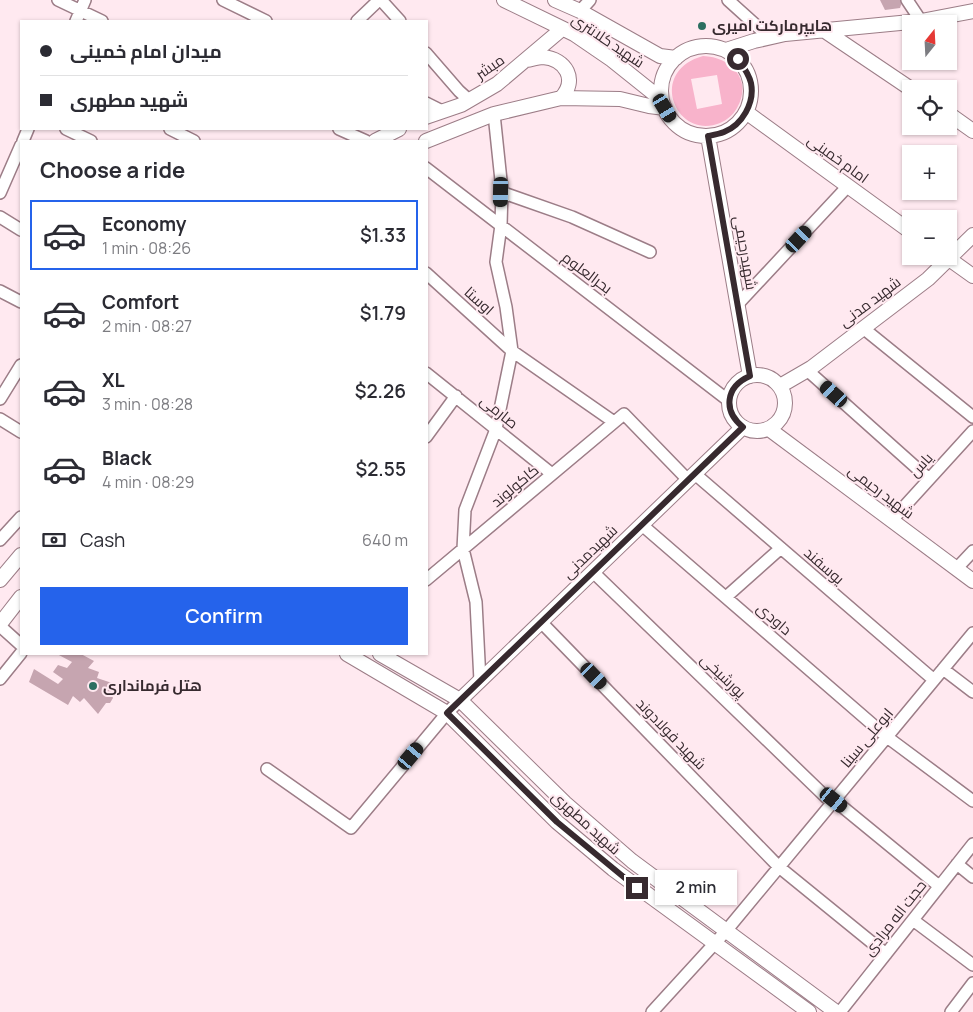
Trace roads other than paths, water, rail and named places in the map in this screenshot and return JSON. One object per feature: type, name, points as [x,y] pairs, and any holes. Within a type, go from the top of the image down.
[{"type":"main road","name":"شهید کلانتری","points":[[504,0],[574,34],[612,60],[664,104]]},
{"type":"main road","name":"شهید کلانتری","points":[[555,0],[580,11],[660,56],[676,58]]},
{"type":"main road","points":[[952,15],[973,11]]},
{"type":"main road","points":[[726,50],[785,34],[902,23]]},
{"type":"main road","name":"مبشر","points":[[428,115],[469,100],[497,84],[562,29]]},
{"type":"main road","points":[[826,31],[902,83]]},
{"type":"main road","points":[[713,47],[726,50],[738,59],[746,70],[751,84],[751,98],[746,112],[737,124],[724,133],[708,136],[682,129],[672,120],[664,104],[661,89],[669,66],[687,50],[713,47]]},
{"type":"main road","points":[[527,60],[542,57],[556,60],[562,65],[568,72],[570,84],[562,98]]},
{"type":"main road","points":[[428,140],[494,114],[562,98],[620,99],[664,104]]},
{"type":"main road","name":"امام خمینی","points":[[746,112],[902,225]]},
{"type":"main road","points":[[957,120],[973,131]]},
{"type":"main road","points":[[377,140],[397,130]]},
{"type":"main road","name":"شهیدرحیمی","points":[[708,136],[750,376]]},
{"type":"main road","name":"شهید مدنی","points":[[957,249],[973,234]]},
{"type":"main road","name":"شهید مدنی","points":[[780,386],[807,370],[863,328],[928,279],[941,265]]},
{"type":"main road","points":[[957,265],[973,276]]},
{"type":"main road","points":[[750,376],[766,376],[774,380],[780,386],[786,402],[782,418],[769,429],[760,431],[743,427],[732,416],[729,400],[731,392],[742,379],[750,376]]},
{"type":"main road","name":"شهیدمدنی","points":[[460,700],[743,427]]},
{"type":"main road","name":"شهید رحیمی","points":[[769,429],[973,580]]},
{"type":"main road","points":[[0,580],[20,556]]},
{"type":"main road","points":[[0,625],[20,598]]},
{"type":"main road","name":"شهید مطهری","points":[[349,655],[447,713],[557,822],[590,850],[637,888],[809,1012]]},
{"type":"main road","name":"شهید مطهری","points":[[382,655],[460,700],[565,802],[632,861],[838,1012]]},
{"type":"street","points":[[58,0],[78,17],[96,20]]},
{"type":"street","points":[[78,17],[86,0]]},
{"type":"street","points":[[223,0],[264,20]]},
{"type":"street","points":[[358,20],[380,0],[399,20]]},
{"type":"street","points":[[580,11],[590,0]]},
{"type":"street","points":[[728,0],[769,37]]},
{"type":"street","points":[[907,0],[917,15]]},
{"type":"street","points":[[428,55],[469,100]]},
{"type":"street","points":[[428,104],[442,111]]},
{"type":"street","points":[[480,681],[476,602],[463,549],[465,510],[496,429],[512,351],[506,307],[496,262],[501,225],[501,192],[494,114]]},
{"type":"street","points":[[68,130],[89,140]]},
{"type":"street","points":[[172,130],[192,140]]},
{"type":"street","points":[[342,130],[364,140]]},
{"type":"street","points":[[0,193],[20,147]]},
{"type":"street","name":"بحرالعلوم","points":[[428,170],[729,400]]},
{"type":"street","points":[[737,305],[848,186]]},
{"type":"street","points":[[501,192],[572,217],[650,252]]},
{"type":"street","points":[[0,217],[20,229]]},
{"type":"street","name":"اوستا","points":[[428,275],[512,351],[614,422]]},
{"type":"street","points":[[0,291],[20,301]]},
{"type":"street","points":[[863,328],[973,417]]},
{"type":"street","points":[[0,399],[20,367]]},
{"type":"street","points":[[807,370],[929,479]]},
{"type":"street","name":"صارمی","points":[[428,375],[552,474]]},
{"type":"street","points":[[428,434],[456,396]]},
{"type":"street","name":"کاکولوند","points":[[428,578],[624,414]]},
{"type":"street","name":"یوسفند","points":[[624,414],[692,477],[781,548],[934,680]]},
{"type":"street","points":[[0,419],[20,431]]},
{"type":"street","name":"یاس","points":[[892,520],[973,431]]},
{"type":"street","points":[[0,540],[20,518]]},
{"type":"street","name":"داودی","points":[[642,524],[887,737],[973,801]]},
{"type":"street","points":[[726,597],[781,548]]},
{"type":"street","points":[[956,568],[973,551]]},
{"type":"street","name":"پورشیخی","points":[[593,572],[833,801],[940,886]]},
{"type":"street","name":"شهید فولادوند","points":[[541,622],[779,867],[886,954]]},
{"type":"street","points":[[0,625],[20,644]]},
{"type":"street","name":"ابوعلی سینا","points":[[652,1012],[715,944],[973,633]]},
{"type":"street","points":[[0,679],[20,654]]},
{"type":"street","points":[[943,669],[973,692]]},
{"type":"street","points":[[267,769],[351,828],[460,700]]},
{"type":"street","name":"حجت اله مرادی","points":[[838,1012],[973,844]]},
{"type":"street","points":[[957,864],[973,877]]},
{"type":"street","points":[[913,920],[973,965]]},
{"type":"street","points":[[951,1012],[973,983]]},
{"type":"place","name":"هایپرمارکت امیری","points":[[702,26]]},
{"type":"place","name":"هتل فرمانداری","points":[[93,686]]}]
